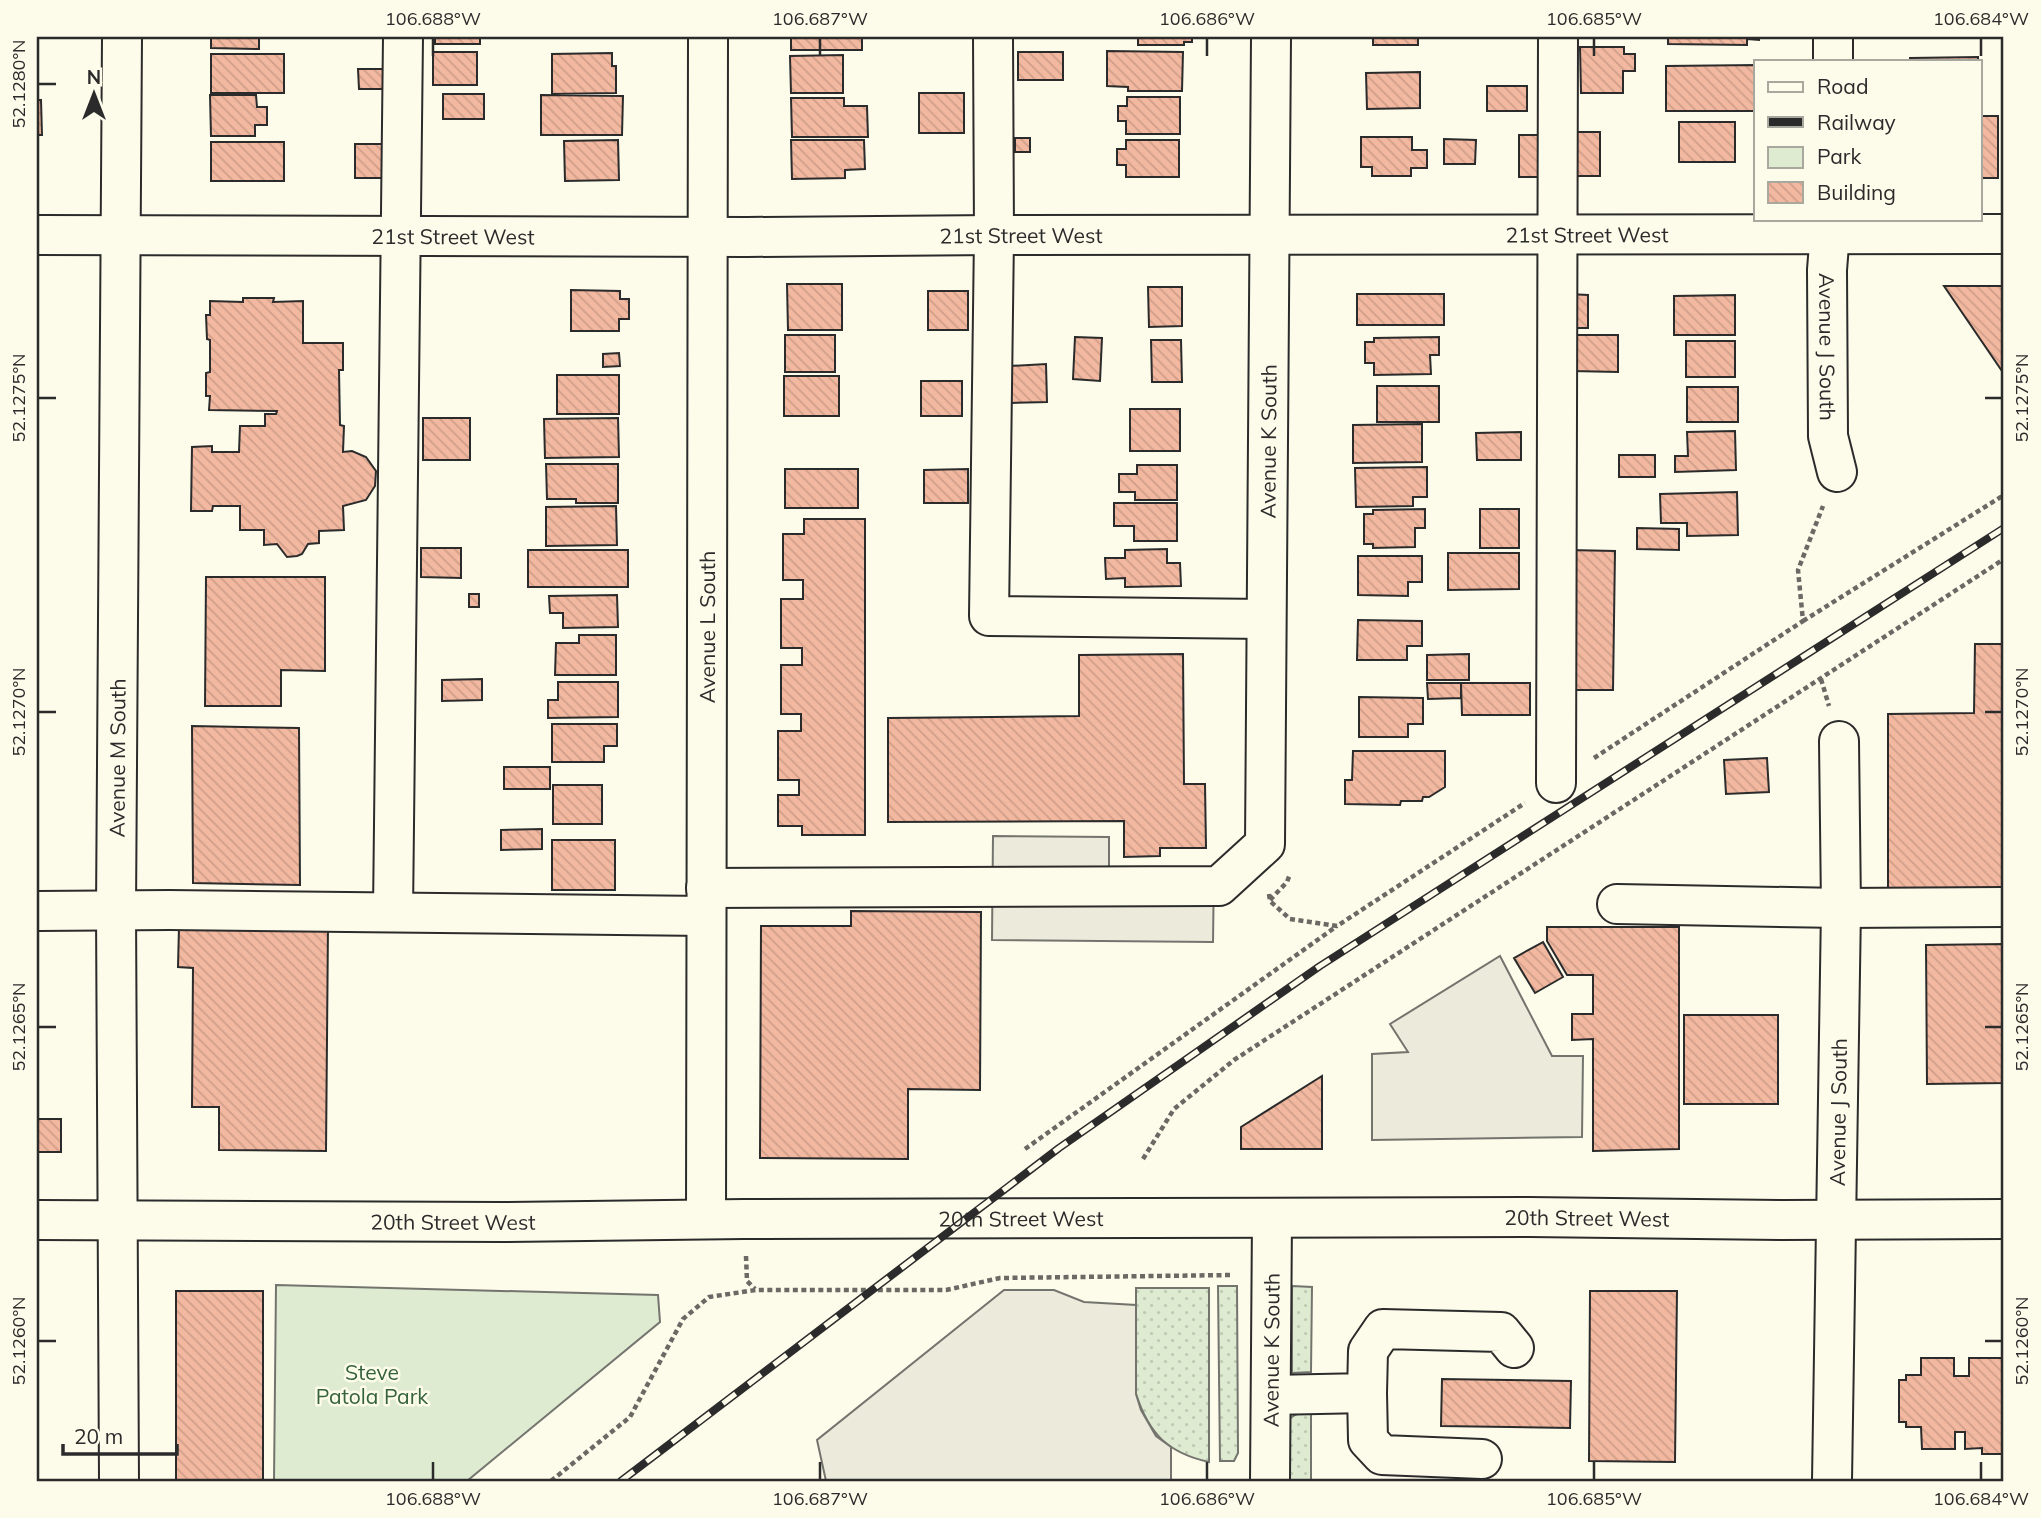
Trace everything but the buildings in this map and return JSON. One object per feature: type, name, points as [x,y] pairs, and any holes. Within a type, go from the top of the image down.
[{"type":"street","name":"Avenue M South","points":[[119,1481],[116,910],[122,37]]},
{"type":"street","points":[[393,912],[403,37]]},
{"type":"street","name":"Avenue L South","points":[[706,1219],[708,37]]},
{"type":"street","points":[[993,37],[994,235],[989,616],[1266,619]]},
{"type":"street","name":"Avenue K South","points":[[1271,37],[1266,619],[1280,855]]},
{"type":"street","points":[[1556,783],[1558,37]]},
{"type":"street","points":[[1833,37],[1833,60]]},
{"type":"street","name":"21st Street West","points":[[37,235],[1558,235],[1831,226],[2004,234]]},
{"type":"street","name":"Avenue J South","points":[[1831,226],[1827,270],[1828,436],[1837,472]]},
{"type":"street","name":"Avenue J South","points":[[1832,1481],[1841,908],[1839,741]]},
{"type":"street","points":[[37,911],[393,912],[1219,886],[1280,855]]},
{"type":"street","points":[[1617,904],[1841,908],[2004,907]]},
{"type":"street","name":"20th Street West","points":[[37,1220],[502,1222],[1529,1217],[2004,1219]]},
{"type":"street","name":"Avenue K South","points":[[1270,1481],[1272,1219]]},
{"type":"street","points":[[1482,1459],[1382,1455],[1368,1440],[1368,1351],[1383,1329],[1500,1332],[1514,1348]]},
{"type":"street","points":[[1271,1395],[1367,1393]]},
{"type":"path","points":[[1803,621],[2004,495]]},
{"type":"path","points":[[1143,1160],[1174,1109],[1234,1060],[2004,559]]},
{"type":"path","points":[[1269,901],[1287,882],[1280,855]]},
{"type":"path","points":[[1025,1149],[1337,926]]},
{"type":"path","points":[[551,1481],[629,1417],[683,1318],[709,1297],[756,1290],[946,1290],[1000,1278],[1214,1275],[1272,1278]]},
{"type":"green space","name":"Steve Patola Park","points":[[276,1285],[658,1295],[660,1322],[467,1481],[274,1481]]},
{"type":"green space","points":[[1218,1286],[1237,1286],[1238,1453],[1234,1461],[1220,1461]]},
{"type":"green space","points":[[1292,1286],[1312,1287],[1311,1372],[1292,1373]]},
{"type":"green space","points":[[1136,1288],[1209,1288],[1209,1462],[1182,1453],[1162,1440],[1141,1408],[1136,1394]]},
{"type":"green space","points":[[1304,1410],[1311,1414],[1311,1481],[1290,1481],[1290,1418]]},
{"type":"shaded area","points":[[993,836],[1109,837],[1109,867],[1214,868],[1213,942],[992,940]]},
{"type":"shaded area","points":[[1500,956],[1552,1056],[1583,1056],[1582,1137],[1372,1140],[1372,1054],[1408,1052],[1390,1024]]},
{"type":"shaded area","points":[[1004,1290],[1054,1290],[1084,1302],[1136,1305],[1136,1394],[1141,1410],[1156,1436],[1171,1447],[1171,1481],[826,1481],[817,1440]]},
{"type":"railway","points":[[621,1481],[1059,1148],[1320,966],[2004,528]]}]
